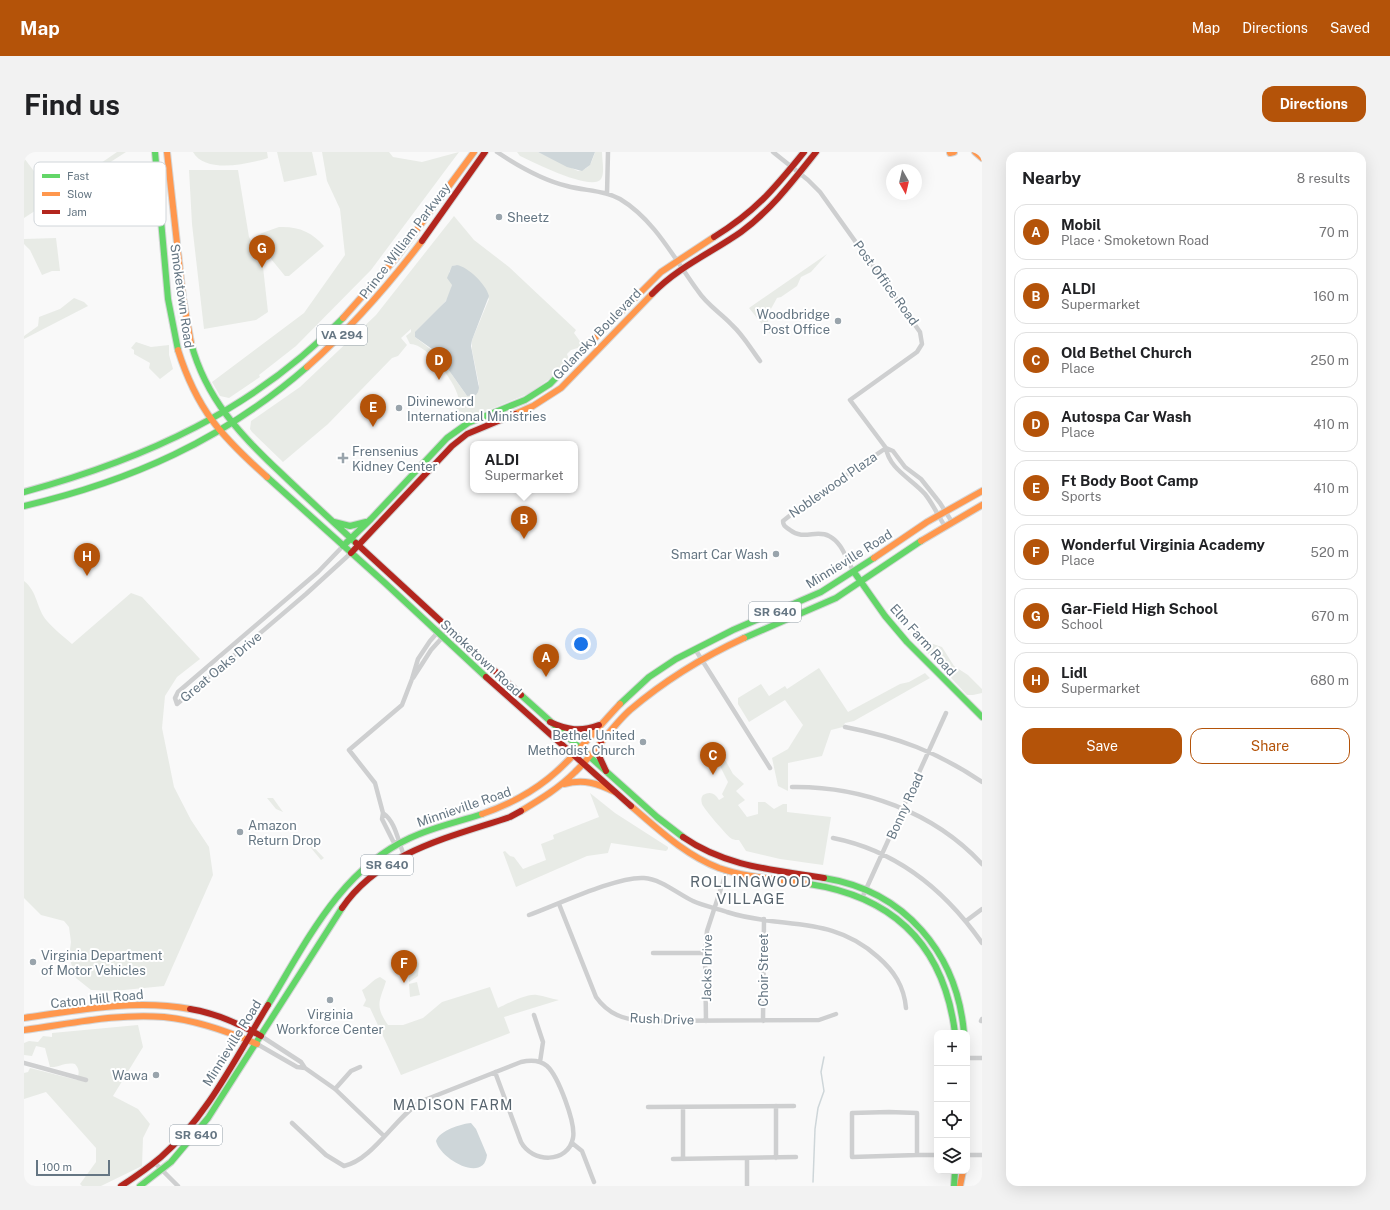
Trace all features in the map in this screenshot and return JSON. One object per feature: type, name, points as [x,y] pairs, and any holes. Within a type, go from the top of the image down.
[{"type":"main road","name":"Smoketown Road","points":[[155,152],[156,162]]},
{"type":"main road","name":"Smoketown Road","points":[[167,152],[187,328],[200,372],[230,423],[333,522],[550,722],[679,834],[718,857],[747,866],[837,879],[866,890],[901,910],[921,929],[945,963],[956,987],[964,1030]]},
{"type":"main road","name":"Prince William Parkway","points":[[24,492],[96,473],[126,461],[175,440],[253,394],[293,363],[349,312],[401,252],[474,152]]},
{"type":"main road","name":"Prince William Parkway","points":[[24,506],[66,497],[119,479],[174,455],[230,423],[262,402],[307,367],[365,312],[399,272],[485,152]]},
{"type":"main road","name":"Golansky Boulevard","points":[[343,546],[371,520],[434,451],[459,429],[482,416],[536,394],[550,384],[650,281],[677,260],[747,216],[776,188],[804,152]]},
{"type":"main road","name":"Golansky Boulevard","points":[[351,553],[440,457],[464,436],[545,399],[561,388],[658,287],[682,267],[728,240],[755,221],[779,198],[816,152]]},
{"type":"main road","points":[[950,152],[954,152]]},
{"type":"main road","points":[[974,152],[982,158]]},
{"type":"main road","name":"Smoketown Road","points":[[162,226],[168,297],[174,340],[189,383],[218,430],[261,472],[582,764],[686,851],[704,861],[727,870],[752,876],[840,890],[862,898],[886,911],[908,929],[932,959],[948,994],[954,1030]]},
{"type":"main road","points":[[576,358],[583,365]]},
{"type":"main road","points":[[459,429],[464,436]]},
{"type":"main road","name":"Minnieville Road","points":[[121,1186],[155,1163],[177,1143],[196,1119],[253,1030],[320,920],[338,894],[362,868],[399,843],[425,832],[503,807],[522,798],[548,781],[574,756],[625,698],[646,679],[695,649],[738,628],[815,595],[854,572],[909,534],[982,491]]},
{"type":"main road","name":"Minnieville Road","points":[[140,1186],[162,1170],[196,1136],[257,1044],[345,904],[369,879],[391,862],[404,855],[431,843],[510,817],[538,803],[562,785],[637,704],[702,660],[742,639],[818,607],[846,592],[945,526],[982,505]]},
{"type":"main road","points":[[333,522],[355,525],[371,520]]},
{"type":"main road","name":"Elm Farm Road","points":[[854,572],[907,642],[982,717]]},
{"type":"main road","points":[[550,722],[567,730],[578,732],[601,724]]},
{"type":"main road","points":[[601,742],[599,756],[606,771]]},
{"type":"main road","points":[[562,785],[576,781],[589,780],[615,792]]},
{"type":"main road","name":"Caton Hill Road","points":[[24,1018],[112,1006],[145,1004],[206,1012],[244,1025],[262,1036]]},
{"type":"main road","name":"Caton Hill Road","points":[[24,1030],[126,1017],[163,1017],[204,1024],[257,1044]]},
{"type":"main road","points":[[954,1186],[955,1174]]},
{"type":"main road","points":[[960,1186],[962,1174]]},
{"type":"street","points":[[497,152],[521,167],[556,182],[607,194],[619,199],[636,211],[677,260],[706,302],[738,330],[760,361]]},
{"type":"street","points":[[607,194],[608,152]]},
{"type":"street","points":[[773,152],[799,173]]},
{"type":"street","name":"Post Office Road","points":[[799,173],[820,192],[922,336],[922,344],[917,352],[850,400]]},
{"type":"street","name":"Noblewood Plaza","points":[[850,400],[886,448],[888,455],[894,464],[925,494],[945,526]]},
{"type":"street","name":"Noblewood Plaza","points":[[886,448],[893,451],[905,467],[921,479],[952,522]]},
{"type":"street","name":"Noblewood Plaza","points":[[854,572],[838,543],[829,536],[818,534],[797,535],[784,526],[783,521],[807,502],[886,448]]},
{"type":"street","name":"Great Oaks Drive","points":[[343,546],[318,572],[178,692],[175,698],[177,704],[306,594],[351,553]]},
{"type":"street","points":[[404,855],[399,843],[393,841],[382,819],[383,813],[375,782],[349,750],[397,710],[405,700],[418,659],[437,632],[445,624]]},
{"type":"street","points":[[412,679],[431,650],[450,629]]},
{"type":"street","points":[[695,649],[770,768]]},
{"type":"street","name":"Bonny Road","points":[[862,898],[946,713]]},
{"type":"street","points":[[845,727],[901,740],[929,751],[982,782]]},
{"type":"street","points":[[792,787],[844,790],[878,799],[903,809],[920,816],[944,832],[968,850],[982,864]]},
{"type":"street","points":[[833,838],[858,844],[883,853],[906,866],[931,884],[966,921],[982,943]]},
{"type":"street","name":"Jacks Drive","points":[[706,1021],[705,953],[707,930],[727,870]]},
{"type":"street","points":[[529,915],[617,881],[645,878],[661,883],[695,902],[735,914],[825,928],[853,937],[873,952],[891,969],[903,991],[906,1008]]},
{"type":"street","name":"Rush Drive","points":[[559,904],[592,989],[606,1009],[623,1018],[637,1021],[819,1020],[836,1014]]},
{"type":"street","points":[[966,921],[982,909]]},
{"type":"street","name":"Choir Street","points":[[763,1021],[764,919]]},
{"type":"street","points":[[653,954],[705,953]]},
{"type":"street","points":[[534,1015],[543,1042],[540,1062]]},
{"type":"street","points":[[262,1036],[300,1062],[305,1068],[335,1089],[384,1136]]},
{"type":"street","points":[[257,1044],[297,1067],[305,1068]]},
{"type":"street","points":[[970,1058],[982,1058]]},
{"type":"street","points":[[292,1123],[326,1155],[344,1166],[362,1158],[410,1109],[422,1101],[494,1072],[521,1062],[533,1061],[540,1062],[548,1067],[553,1073],[573,1123],[574,1133],[572,1142],[563,1153],[553,1158],[540,1158],[526,1150],[521,1142],[494,1072]]},
{"type":"street","points":[[24,1063],[86,1080]]},
{"type":"street","points":[[335,1089],[351,1071],[360,1067]]},
{"type":"street","points":[[776,1106],[776,1158]]},
{"type":"street","points":[[648,1107],[794,1106]]},
{"type":"street","points":[[683,1107],[683,1159]]},
{"type":"street","points":[[917,1155],[917,1115],[915,1112],[854,1112],[851,1114],[852,1157],[934,1155]]},
{"type":"street","points":[[572,1142],[582,1151],[594,1182]]},
{"type":"street","points":[[970,1155],[982,1155]]},
{"type":"street","points":[[673,1159],[796,1157]]},
{"type":"street","points":[[747,1158],[747,1186]]},
{"type":"street","points":[[155,1163],[178,1186]]},
{"type":"shaded area","points":[[117,152],[126,152],[111,162],[102,162]]},
{"type":"shaded area","points":[[193,152],[267,152],[268,158],[250,163],[228,166],[207,163],[199,159]]},
{"type":"shaded area","points":[[277,152],[312,152],[317,175],[284,182]]},
{"type":"shaded area","points":[[322,152],[389,152],[393,157],[422,162],[459,152],[371,270],[296,346],[259,375],[260,377],[229,398],[220,396],[212,382],[304,313],[345,255],[340,209],[327,181]]},
{"type":"shaded area","points":[[517,152],[538,152],[578,171],[585,169],[590,165],[595,152],[602,152],[602,176],[601,179],[595,182],[586,182],[575,179],[537,164],[520,156]]},
{"type":"shaded area","points":[[538,152],[595,152],[590,165],[582,171],[567,167]]},
{"type":"shaded area","points":[[24,158],[34,171],[34,212],[24,218]]},
{"type":"shaded area","points":[[189,170],[238,170],[249,237],[262,258],[268,312],[256,320],[204,329],[192,224]]},
{"type":"shaded area","points":[[454,216],[474,240],[509,267],[576,330],[574,333],[582,344],[581,347],[571,350],[567,354],[569,360],[556,374],[530,393],[471,417],[466,413],[462,416],[462,412],[454,410],[457,409],[456,407],[459,402],[454,386],[433,358],[417,346],[410,344],[406,336],[411,332],[411,329],[401,338],[407,345],[398,356],[392,358],[328,424],[283,462],[252,432],[250,429],[251,421],[300,387],[376,315]],"holes":[[[457,265],[489,299],[472,340],[472,350],[479,385],[467,396],[438,355],[415,337],[449,297],[452,285],[449,272],[453,266]]]},
{"type":"shaded area","points":[[279,227],[304,231],[315,237],[324,246],[289,276],[285,276],[254,238],[262,233]]},
{"type":"shaded area","points":[[56,238],[60,271],[52,271],[42,275],[30,250],[24,244],[24,239]]},
{"type":"shaded area","points":[[827,254],[811,272],[801,277],[797,286],[781,297],[777,298],[767,316],[771,335],[749,308]]},
{"type":"shaded area","points":[[457,265],[466,269],[476,277],[484,286],[489,296],[471,346],[479,388],[476,395],[467,396],[438,355],[415,337],[415,332],[446,301],[452,285],[447,278],[452,266]]},
{"type":"shaded area","points":[[74,298],[84,302],[88,306],[24,339],[24,336],[38,326],[39,317],[60,309]]},
{"type":"shaded area","points":[[136,342],[151,347],[169,345],[169,355],[173,369],[160,379],[149,368],[150,363],[134,354],[134,350],[131,348]]},
{"type":"shaded area","points":[[24,581],[29,585],[35,595],[43,616],[72,644],[131,593],[142,597],[200,659],[177,677],[165,696],[162,728],[174,787],[191,820],[209,847],[213,875],[164,986],[114,991],[91,990],[76,978],[69,957],[71,942],[69,927],[64,921],[41,915],[24,898]]},
{"type":"shaded area","points":[[911,630],[919,633],[927,642],[942,647],[954,666],[968,675],[982,689],[982,693],[967,695],[925,650]]},
{"type":"shaded area","points":[[819,668],[848,712],[900,684],[909,682],[925,673],[930,678],[854,721],[845,723],[843,727],[831,730],[822,756],[788,763],[788,791],[778,786],[772,758],[788,749],[803,725],[785,700],[749,722],[738,704],[738,698],[761,684],[769,696],[785,686],[787,689]]},
{"type":"shaded area","points":[[717,754],[722,754],[733,774],[744,784],[736,791],[745,800],[738,805],[747,817],[758,814],[758,802],[765,802],[774,809],[783,804],[787,804],[787,812],[831,817],[823,865],[780,859],[746,851],[739,840],[732,839],[716,823],[701,801],[703,795],[708,793],[714,794],[719,800],[724,797],[722,794],[728,782],[716,758]]},
{"type":"shaded area","points":[[590,793],[615,813],[668,847],[668,849],[666,851],[611,843],[608,853],[587,856],[516,887],[503,852],[505,851],[510,856],[514,857],[523,869],[546,860],[541,844],[554,839],[553,835],[599,817]]},
{"type":"shaded area","points":[[267,798],[273,798],[283,812],[276,809]]},
{"type":"shaded area","points":[[302,835],[324,858],[321,860]]},
{"type":"shaded area","points":[[407,959],[417,960],[419,964],[418,976],[409,982]]},
{"type":"shaded area","points":[[380,977],[386,981],[380,998],[380,1008],[388,1025],[403,1025],[423,1018],[442,1002],[490,987],[498,1008],[517,999],[533,995],[540,995],[559,1000],[504,1017],[510,1033],[401,1075],[370,1008],[363,1006],[366,1000],[362,990]]},
{"type":"shaded area","points":[[417,982],[420,995],[410,997],[409,984]]},
{"type":"shaded area","points":[[138,1025],[143,1047],[113,1096],[138,1109],[150,1124],[143,1138],[142,1166],[101,1186],[82,1186],[80,1184],[96,1162],[96,1148],[46,1092],[24,1099],[24,1073],[28,1072],[30,1068],[77,1080],[79,1073],[78,1068],[75,1064],[50,1067],[45,1048],[36,1046],[32,1056],[24,1055],[24,1043],[29,1041],[38,1042],[43,1036],[52,1037],[52,1033]]},
{"type":"shaded area","points":[[471,1123],[476,1129],[487,1155],[484,1163],[478,1168],[462,1166],[453,1161],[439,1148],[436,1141],[438,1137],[446,1131],[457,1126]]},
{"type":"waterway","points":[[813,1182],[815,1129],[818,1108],[824,1091],[821,1072],[824,1057]]},
{"type":"traffic: fast","points":[[155,152],[156,162]]},
{"type":"traffic: fast","points":[[162,226],[168,299],[178,350]]},
{"type":"traffic: fast","points":[[24,492],[69,479],[112,464],[155,447],[196,427],[235,405],[273,379],[309,351],[343,318]]},
{"type":"traffic: fast","points":[[191,343],[206,382],[216,399],[239,431],[267,460],[356,543]]},
{"type":"traffic: fast","points":[[343,546],[371,519],[447,438],[468,423],[525,400],[550,384],[579,354]]},
{"type":"traffic: fast","points":[[24,506],[102,484],[174,454],[209,436],[242,416],[275,393],[307,367]]},
{"type":"traffic: fast","points":[[267,477],[385,583],[486,677]]},
{"type":"traffic: fast","points":[[334,522],[350,526],[366,522]]},
{"type":"traffic: fast","points":[[744,638],[836,598],[921,541]]},
{"type":"traffic: fast","points":[[620,704],[649,677],[676,659],[733,630],[821,592],[874,558]]},
{"type":"traffic: fast","points":[[854,572],[885,616],[907,642],[982,717]]},
{"type":"traffic: fast","points":[[521,695],[657,817],[683,837]]},
{"type":"traffic: fast","points":[[268,1005],[296,957],[327,910],[344,889],[364,869],[385,852],[410,838],[482,814]]},
{"type":"traffic: fast","points":[[824,878],[853,885],[879,896],[902,912],[922,930],[938,952],[951,977],[959,1004],[963,1030]]},
{"type":"traffic: fast","points":[[809,884],[840,891],[867,901],[890,914],[910,931],[927,951],[940,975],[949,1002],[954,1030]]},
{"type":"traffic: fast","points":[[140,1186],[171,1162],[208,1118],[342,908]]},
{"type":"traffic: fast","points":[[954,1186],[955,1174]]},
{"type":"traffic: slow","points":[[167,152],[183,298],[191,343]]},
{"type":"traffic: slow","points":[[343,318],[396,258],[474,152]]},
{"type":"traffic: slow","points":[[950,153],[954,152]]},
{"type":"traffic: slow","points":[[975,152],[982,158]]},
{"type":"traffic: slow","points":[[579,354],[661,272],[714,237]]},
{"type":"traffic: slow","points":[[307,367],[323,353],[368,307],[422,241]]},
{"type":"traffic: slow","points":[[515,414],[533,406],[561,388],[652,294]]},
{"type":"traffic: slow","points":[[178,350],[193,389],[212,421],[236,448],[267,477]]},
{"type":"traffic: slow","points":[[874,558],[927,522],[982,491]]},
{"type":"traffic: slow","points":[[921,541],[982,505]]},
{"type":"traffic: slow","points":[[521,811],[550,793],[569,778],[623,717],[643,699],[684,670],[744,638]]},
{"type":"traffic: slow","points":[[482,814],[526,794],[544,782],[574,755],[620,704]]},
{"type":"traffic: slow","points":[[564,784],[584,782],[602,786],[615,792]]},
{"type":"traffic: slow","points":[[631,806],[683,849],[707,863],[719,868],[752,876],[809,884]]},
{"type":"traffic: slow","points":[[24,1018],[86,1009],[128,1005],[169,1006],[190,1009]]},
{"type":"traffic: slow","points":[[24,1030],[129,1016],[164,1017],[176,1018],[211,1027],[257,1044]]},
{"type":"traffic: slow","points":[[960,1186],[962,1174]]},
{"type":"traffic: jam","points":[[422,241],[485,152]]},
{"type":"traffic: jam","points":[[714,237],[753,209],[773,189],[804,152]]},
{"type":"traffic: jam","points":[[652,294],[662,284],[684,268],[730,240],[752,223],[781,195],[816,152]]},
{"type":"traffic: jam","points":[[351,553],[452,446],[467,434],[515,414]]},
{"type":"traffic: jam","points":[[356,543],[521,695]]},
{"type":"traffic: jam","points":[[486,677],[631,806]]},
{"type":"traffic: jam","points":[[550,722],[562,727],[574,729],[586,729],[599,725]]},
{"type":"traffic: jam","points":[[601,743],[599,756],[606,771]]},
{"type":"traffic: jam","points":[[342,908],[358,889],[376,873],[396,860],[440,840],[510,817],[521,811]]},
{"type":"traffic: jam","points":[[683,837],[716,855],[751,866],[824,878]]},
{"type":"traffic: jam","points":[[121,1186],[161,1157],[193,1124],[220,1086],[268,1005]]},
{"type":"traffic: jam","points":[[190,1009],[227,1019],[261,1036]]},
{"type":"place","name":"Sheetz","points":[[499,217]]},
{"type":"place","name":"Gar-Field High School","points":[[262,268]]},
{"type":"place","name":"Woodbridge Post Office","points":[[838,321]]},
{"type":"place","name":"Autospa Car Wash","points":[[439,380]]},
{"type":"place","name":"Divineword International Ministries","points":[[399,408]]},
{"type":"place","name":"Ft Body Boot Camp","points":[[373,427]]},
{"type":"place","name":"Frensenius Kidney Center","points":[[343,458]]},
{"type":"place","name":"ALDI","points":[[524,539]]},
{"type":"place","name":"Smart Car Wash","points":[[776,554]]},
{"type":"place","name":"Lidl","points":[[87,576]]},
{"type":"place","name":"Mobil","points":[[546,677]]},
{"type":"place","name":"Bethel United Methodist Church","points":[[643,742]]},
{"type":"place","name":"Old Bethel Church","points":[[713,775]]},
{"type":"place","name":"Amazon Return Drop","points":[[240,832]]},
{"type":"place","name":"Virginia Department of Motor Vehicles","points":[[33,962]]},
{"type":"place","name":"Wonderful Virginia Academy","points":[[404,983]]},
{"type":"place","name":"Virginia Workforce Center","points":[[330,1000]]},
{"type":"place","name":"Wawa","points":[[156,1075]]},
{"type":"district","name":"ROLLINGWOOD VILLAGE","points":[[751,890]]},
{"type":"district","name":"MADISON FARM","points":[[453,1105]]}]
